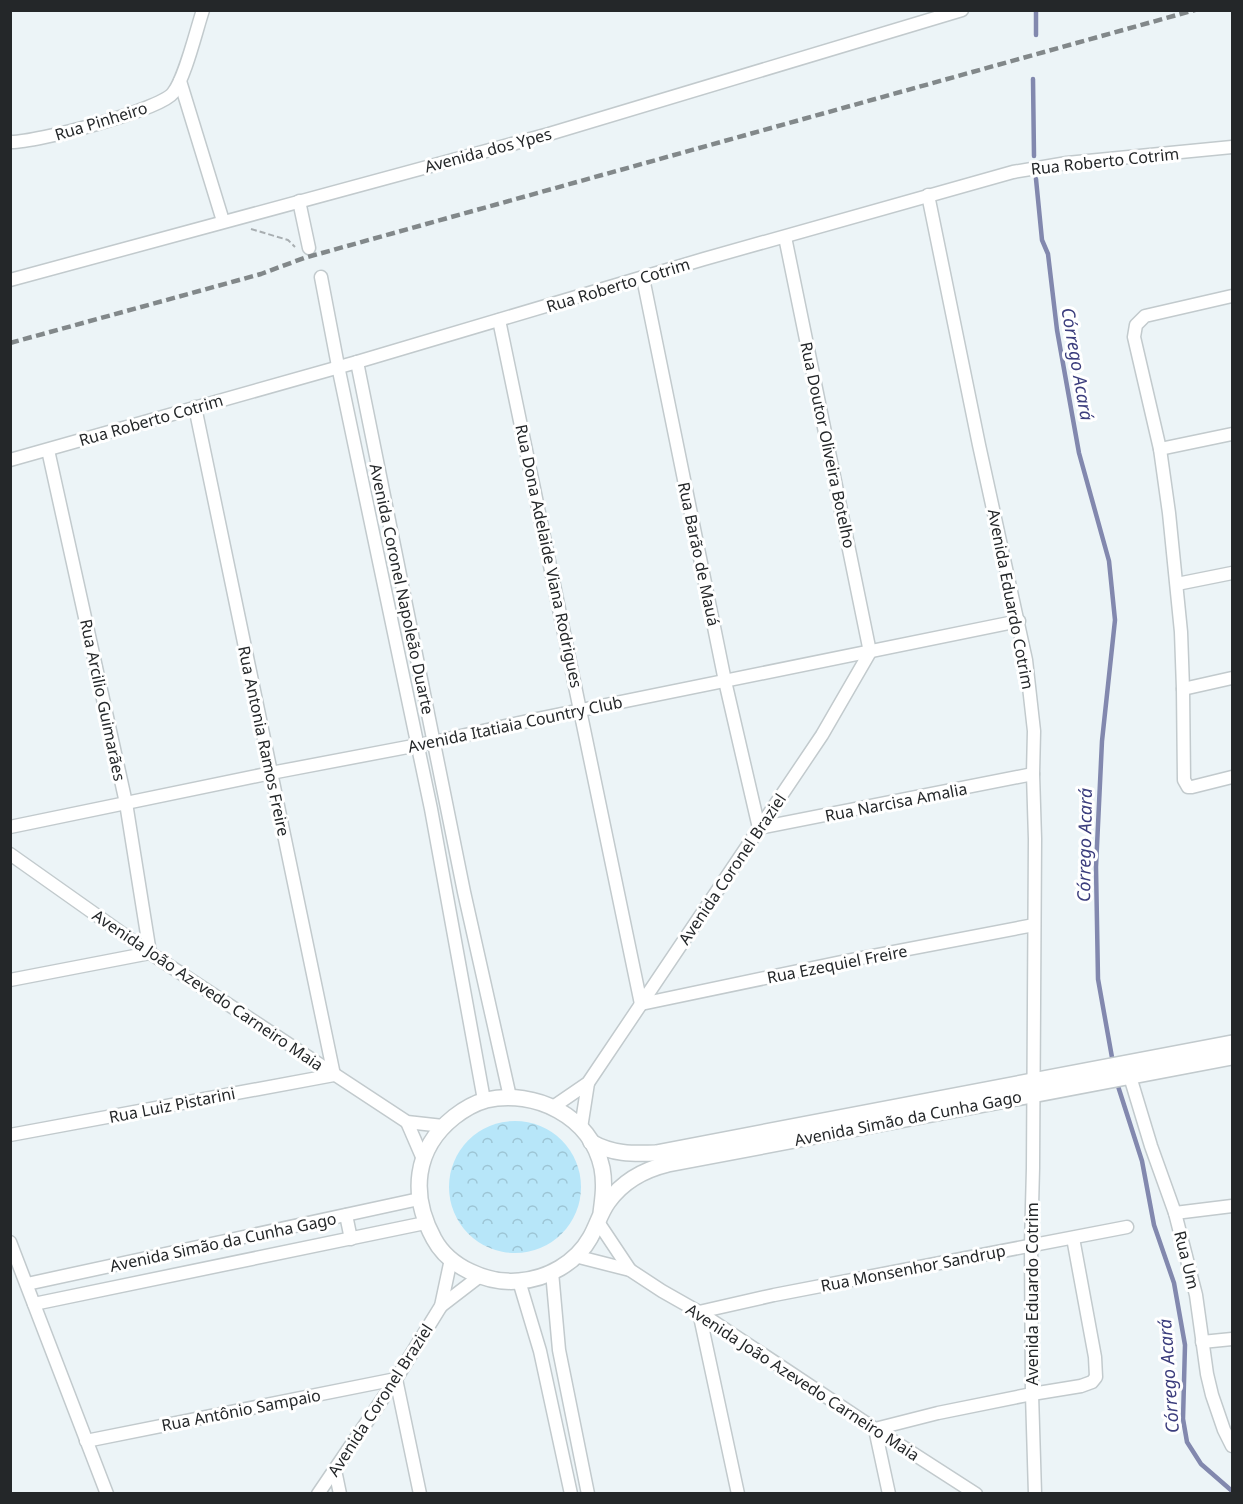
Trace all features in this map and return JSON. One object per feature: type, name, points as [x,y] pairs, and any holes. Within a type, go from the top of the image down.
[{"type":"street","name":"Rua Pinheiro","points":[[11,142],[44,139],[163,102],[172,95],[180,81],[203,10]]},
{"type":"street","name":"Avenida dos Ypes","points":[[10,280],[135,248],[223,221],[560,130],[962,10]]},
{"type":"street","points":[[180,81],[223,221]]},
{"type":"street","name":"Rua Roberto Cotrim","points":[[10,460],[357,362],[727,252],[1013,172],[1043,166],[1233,147]]},
{"type":"street","name":"Avenida Eduardo Cotrim","points":[[928,195],[984,466],[1019,621],[1034,731],[1031,1245],[1035,1494]]},
{"type":"street","points":[[299,201],[302,248]]},
{"type":"street","name":"Rua Doutor Oliveira Botelho","points":[[785,237],[870,652]]},
{"type":"street","name":"Avenida Coronel Napoleão Duarte","points":[[321,277],[452,916],[484,1100]]},
{"type":"street","name":"Rua Barão de Mauá","points":[[643,278],[725,681],[759,828]]},
{"type":"street","points":[[1233,296],[1145,316],[1136,325],[1134,337],[1160,449],[1177,584],[1183,689],[1182,772],[1185,784],[1192,787],[1233,777]]},
{"type":"street","name":"Rua Dona Adelaide Viana Rodrigues","points":[[499,320],[641,1004]]},
{"type":"street","name":"Avenida Coronel Napoleão Duarte","points":[[357,362],[476,948],[510,1096]]},
{"type":"street","name":"Rua Antonia Ramos Freire","points":[[195,407],[334,1075]]},
{"type":"street","points":[[1160,449],[1233,434]]},
{"type":"street","name":"Rua Arcilio Guimarães","points":[[48,450],[126,802],[150,953]]},
{"type":"street","points":[[1177,584],[1233,573]]},
{"type":"street","name":"Avenida Itatiaia Country Club","points":[[10,827],[1019,621]]},
{"type":"street","name":"Avenida Coronel Braziel","points":[[554,1107],[588,1083],[822,735],[870,652]]},
{"type":"street","points":[[1183,689],[1233,678]]},
{"type":"street","name":"Rua Narcisa Amalia","points":[[759,828],[1033,774]]},
{"type":"street","name":"Avenida João Azevedo Carneiro Maia","points":[[10,854],[150,953],[407,1122],[443,1126]]},
{"type":"street","name":"Rua Ezequiel Freire","points":[[641,1004],[851,960],[1034,926]]},
{"type":"street","points":[[10,980],[150,953]]},
{"type":"street","name":"Avenida Simão da Cunha Gago","points":[[591,1142],[615,1152],[657,1159],[1126,1070],[1233,1043]]},
{"type":"street","name":"Avenida Simão da Cunha Gago","points":[[1126,1070],[1233,1057]]},
{"type":"street","name":"Rua Um","points":[[1126,1070],[1175,1213],[1196,1295],[1212,1395],[1224,1430],[1233,1446]]},
{"type":"street","name":"Rua Luiz Pistarini","points":[[10,1135],[334,1075]]},
{"type":"street","name":"Avenida Coronel Braziel","points":[[581,1128],[588,1083]]},
{"type":"street","points":[[510,1096],[532,1099],[554,1107],[581,1128],[591,1142],[602,1168],[604,1191],[600,1218],[589,1240],[575,1256],[552,1272],[536,1278],[499,1281],[465,1269],[451,1259],[436,1243],[425,1223],[419,1199],[419,1179],[423,1158],[443,1126],[462,1110],[484,1100],[510,1096]]},
{"type":"street","points":[[407,1122],[423,1158]]},
{"type":"street","name":"Avenida Simão da Cunha Gago","points":[[600,1218],[614,1194],[657,1159]]},
{"type":"street","name":"Avenida Simão da Cunha Gago","points":[[27,1284],[419,1199]]},
{"type":"street","points":[[1175,1213],[1233,1206]]},
{"type":"street","points":[[346,1215],[351,1239]]},
{"type":"street","name":"Avenida João Azevedo Carneiro Maia","points":[[600,1218],[630,1270]]},
{"type":"street","name":"Avenida Simão da Cunha Gago","points":[[34,1304],[425,1223]]},
{"type":"street","name":"Rua Monsenhor Sandrup","points":[[699,1312],[774,1295],[1127,1227]]},
{"type":"street","points":[[889,1494],[875,1429],[938,1413],[1081,1386],[1092,1382],[1096,1377],[1095,1357],[1073,1238]]},
{"type":"street","points":[[10,1242],[107,1494]]},
{"type":"street","name":"Avenida João Azevedo Carneiro Maia","points":[[575,1256],[630,1270],[699,1312],[976,1494]]},
{"type":"street","name":"Avenida Coronel Braziel","points":[[318,1494],[396,1379],[441,1306],[451,1259]]},
{"type":"street","points":[[552,1272],[559,1350],[588,1494]]},
{"type":"street","name":"Avenida Coronel Braziel","points":[[441,1306],[480,1276]]},
{"type":"street","points":[[519,1281],[540,1351],[571,1494]]},
{"type":"street","points":[[699,1312],[738,1494]]},
{"type":"street","points":[[1202,1342],[1233,1339]]},
{"type":"street","points":[[396,1379],[420,1494]]},
{"type":"street","name":"Rua Antônio Sampaio","points":[[86,1441],[396,1379]]},
{"type":"street","points":[[334,1470],[340,1494]]},
{"type":"path","points":[[223,221],[288,240],[302,248]]},
{"type":"green space","points":[[515,1121],[540,1126],[562,1140],[576,1162],[581,1187],[576,1212],[562,1234],[540,1248],[515,1253],[490,1248],[468,1234],[454,1212],[449,1187],[454,1162],[468,1140],[490,1126]]},
{"type":"waterway","name":"Córrego Acará","points":[[1036,10],[1036,35]]},
{"type":"waterway","name":"Córrego Acará","points":[[1033,79],[1034,156]]},
{"type":"waterway","name":"Córrego Acará","points":[[1036,179],[1042,240],[1048,254],[1057,330],[1079,453],[1109,561],[1115,620],[1102,741],[1096,867],[1098,979],[1113,1063]]},
{"type":"waterway","name":"Córrego Acará","points":[[1117,1083],[1142,1161],[1154,1225],[1174,1283],[1185,1345],[1183,1419],[1187,1442],[1201,1464],[1232,1491]]},
{"type":"railway","points":[[10,343],[261,274],[304,258],[1195,10]]}]
